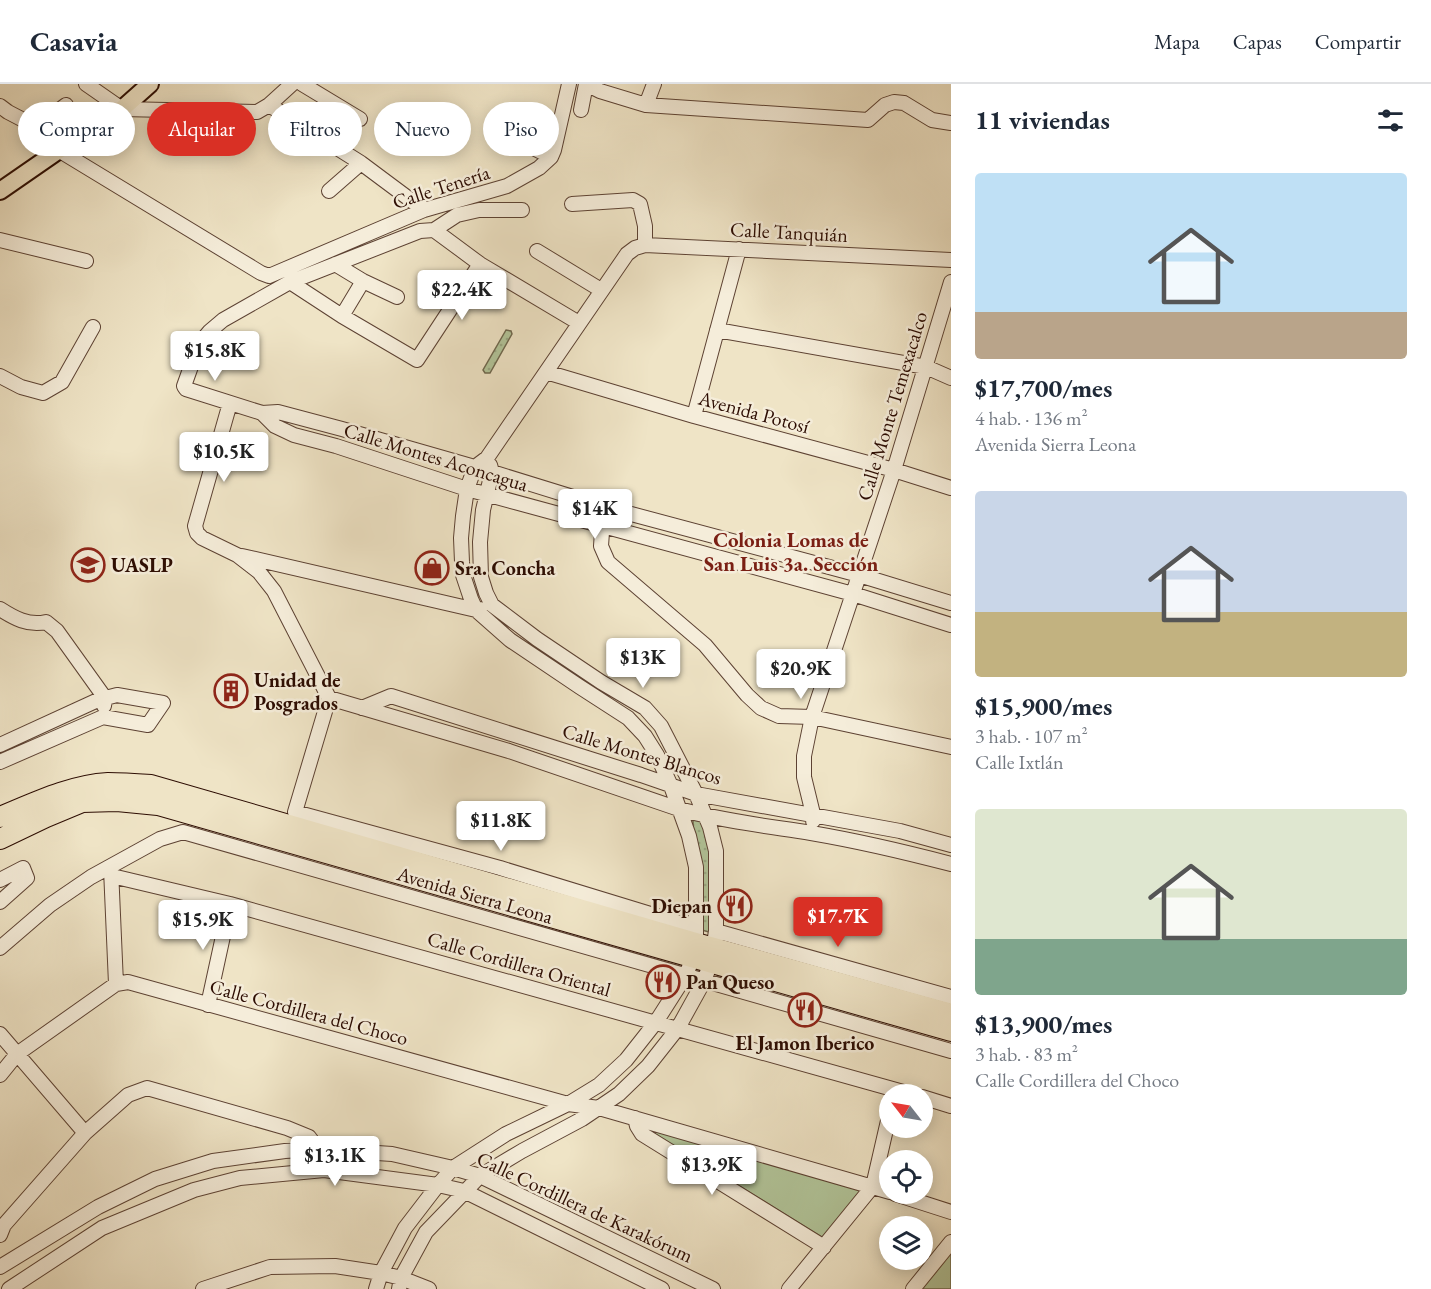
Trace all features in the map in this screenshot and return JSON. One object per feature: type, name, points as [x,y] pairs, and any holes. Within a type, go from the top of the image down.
[{"type":"highway","name":"Avenida Sierra Leona","points":[[0,817],[78,788],[107,783],[151,785],[559,911]]},
{"type":"highway","points":[[0,824],[38,801]]},
{"type":"highway","name":"Avenida Sierra Leona","points":[[0,839],[82,802],[117,801],[158,805],[251,832],[951,1014]]},
{"type":"highway","name":"Avenida Sierra Leona","points":[[702,949],[951,1031]]},
{"type":"main road","points":[[121,102],[134,84]]},
{"type":"main road","points":[[124,102],[150,84]]},
{"type":"main road","points":[[0,190],[52,156]]},
{"type":"street","points":[[86,84],[112,102]]},
{"type":"street","points":[[272,102],[292,84]]},
{"type":"street","points":[[303,84],[333,102]]},
{"type":"street","points":[[581,110],[586,84],[646,105],[868,120],[885,105],[894,102],[904,103],[932,120],[951,123]]},
{"type":"street","points":[[646,105],[654,84]]},
{"type":"street","points":[[551,157],[565,86]]},
{"type":"street","points":[[0,106],[18,117]]},
{"type":"street","points":[[135,107],[257,112],[268,106]]},
{"type":"street","name":"Calle Tenería","points":[[68,156],[269,276],[423,210],[507,186],[539,168],[551,157]]},
{"type":"street","points":[[350,156],[423,210]]},
{"type":"street","points":[[329,191],[361,163]]},
{"type":"street","points":[[572,204],[633,200],[640,204],[645,226],[645,245]]},
{"type":"street","points":[[290,282],[420,231],[434,230],[456,216],[479,210],[522,210]]},
{"type":"street","points":[[434,230],[480,264],[579,323]]},
{"type":"street","points":[[0,240],[86,261]]},
{"type":"street","name":"Calle Tanquián","points":[[601,290],[627,254],[645,245],[951,260]]},
{"type":"street","points":[[694,416],[739,249]]},
{"type":"street","points":[[400,1284],[426,1232],[464,1191],[480,1176],[576,1123],[619,1094],[648,1066],[678,1028],[704,981],[696,867],[680,809],[657,755],[645,736],[628,718],[510,640],[476,610],[463,575],[461,538],[467,489],[475,467],[487,458],[601,290],[537,251]]},
{"type":"street","points":[[335,264],[363,281],[397,297]]},
{"type":"street","points":[[290,282],[417,360],[480,264]]},
{"type":"street","points":[[342,316],[363,281]]},
{"type":"street","name":"Calle Montes Aconcagua","points":[[290,282],[223,320],[210,331],[199,344],[184,386],[186,389],[262,413],[278,412],[342,429],[605,507],[859,575],[951,603]]},
{"type":"street","name":"Calle Monte Temexacalco","points":[[813,834],[813,814],[804,777],[804,756],[812,717],[894,470],[951,282]]},
{"type":"street","points":[[0,376],[21,387],[43,393],[62,382],[93,327]]},
{"type":"street","points":[[717,330],[926,367],[951,378]]},
{"type":"street","name":"Avenida Potosí","points":[[546,372],[951,488]]},
{"type":"street","points":[[230,403],[195,526],[197,533],[202,538],[237,555],[259,572],[274,591],[329,698]]},
{"type":"street","name":"Calle Montes Aconcagua","points":[[262,413],[274,426],[294,435],[467,489],[853,594],[951,625]]},
{"type":"street","points":[[336,447],[342,429]]},
{"type":"street","points":[[376,1289],[381,1273],[405,1228],[453,1168],[506,1134],[568,1104],[600,1085],[626,1060],[656,1022],[702,949],[716,851],[706,816],[696,794],[661,726],[645,708],[537,639],[492,604],[481,577],[480,542],[483,510],[492,472],[487,458]]},
{"type":"street","points":[[605,507],[601,546],[608,562],[705,645],[747,695],[761,708],[779,716],[812,717],[951,747]]},
{"type":"street","points":[[237,555],[476,610],[492,604]]},
{"type":"street","points":[[0,609],[19,620],[38,624],[46,622],[57,631],[105,698],[103,717]]},
{"type":"street","points":[[0,745],[105,698],[117,695],[163,703],[148,725],[103,717],[0,762]]},
{"type":"street","name":"Calle Montes Blancos","points":[[362,708],[391,696],[696,794],[900,831],[951,845]]},
{"type":"street","name":"Calle Montes Blancos","points":[[329,698],[509,751],[706,816],[813,834],[951,864]]},
{"type":"street","name":"Avenida Sierra Leona","points":[[329,698],[295,812],[501,868],[702,949]]},
{"type":"street","name":"Avenida Sierra Leona","points":[[111,871],[160,839],[183,832],[702,949],[951,997]]},
{"type":"street","points":[[0,880],[23,868],[27,878],[0,902]]},
{"type":"street","points":[[0,948],[50,905],[91,877],[111,871],[116,984],[17,1054],[0,1075]]},
{"type":"street","name":"Calle Cordillera Oriental","points":[[111,871],[678,1028],[879,1088]]},
{"type":"street","points":[[208,1005],[230,904]]},
{"type":"street","name":"Avenida Sierra Leona","points":[[702,949],[704,981],[951,1051]]},
{"type":"street","name":"Calle Cordillera del Choco","points":[[116,984],[128,982],[568,1104],[599,1108],[879,1188]]},
{"type":"street","points":[[0,1034],[85,1133]]},
{"type":"street","points":[[0,1235],[4,1225],[85,1133],[128,1095],[147,1088],[286,1128],[309,1137],[318,1149],[324,1170]]},
{"type":"street","points":[[933,1100],[951,1106]]},
{"type":"street","points":[[635,1118],[642,1134],[824,1247]]},
{"type":"street","points":[[789,1289],[873,1186],[884,1138]]},
{"type":"street","name":"Calle Cordillera de Karakórum","points":[[0,1267],[98,1207],[155,1179],[213,1161],[318,1149],[392,1154],[480,1176],[712,1289]]},
{"type":"street","name":"Calle Cordillera de Karakórum","points":[[9,1289],[102,1228],[194,1190],[240,1178],[324,1170],[438,1185],[464,1191],[662,1289]]},
{"type":"street","points":[[927,1204],[951,1212]]},
{"type":"street","points":[[914,1289],[951,1242]]},
{"type":"street","points":[[203,1289],[270,1267],[335,1266],[381,1273],[400,1284],[429,1289]]},
{"type":"green space","points":[[506,330],[511,331],[512,334],[490,373],[485,373],[483,370]]},
{"type":"green space","points":[[700,817],[709,843],[711,881],[709,932],[698,929],[693,828],[693,820]]},
{"type":"green space","points":[[645,1128],[865,1189],[825,1239]]},
{"type":"green space","points":[[951,1245],[951,1289],[917,1289]]},
{"type":"place","name":"UASLP","points":[[88,565]]},
{"type":"place","name":"Sra. Concha","points":[[432,568]]},
{"type":"place","name":"Unidad de Posgrados","points":[[231,691]]},
{"type":"place","name":"Diepan","points":[[735,906]]},
{"type":"place","name":"Pan Queso","points":[[663,982]]},
{"type":"place","name":"El Jamon Iberico","points":[[805,1010]]},
{"type":"district","name":"Colonia Lomas de San Luis 3a. Sección","points":[[791,552]]}]
